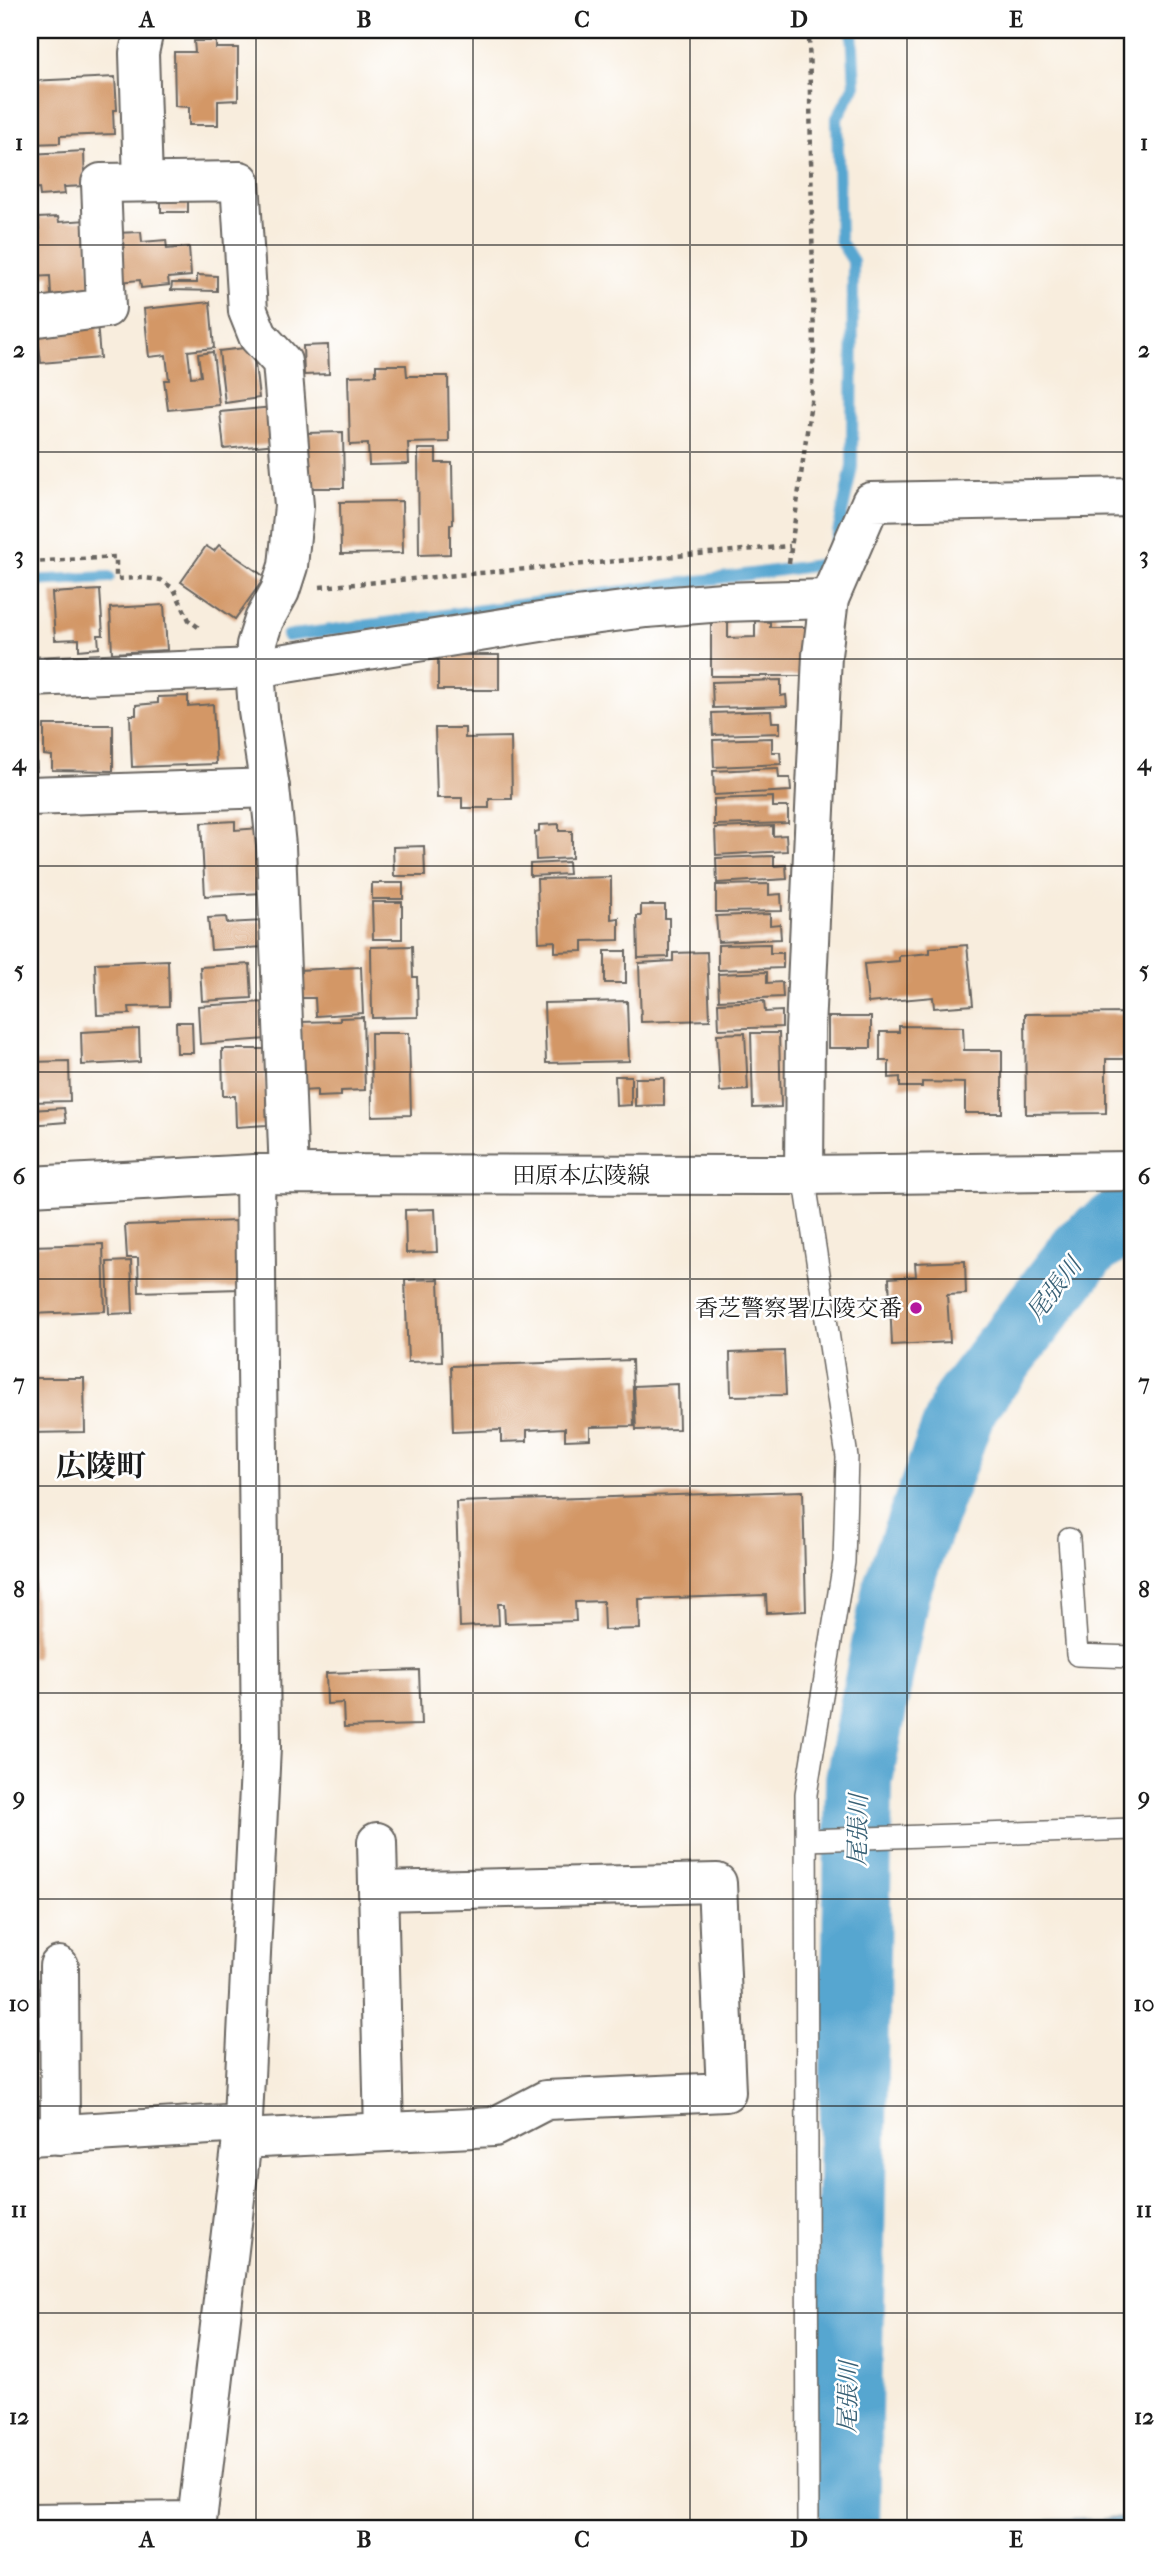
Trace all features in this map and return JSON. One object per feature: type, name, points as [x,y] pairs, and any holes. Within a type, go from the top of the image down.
[{"type":"street","points":[[143,182],[139,53],[144,30]]},
{"type":"street","points":[[30,318],[106,308],[101,183],[240,181],[248,311],[258,337],[282,362],[294,506],[288,566],[280,591],[264,620],[255,657],[258,711],[276,846],[261,1747],[242,2131],[197,2521],[30,2523]]},
{"type":"street","points":[[804,1175],[805,1030],[822,655],[829,599],[871,502],[1133,497]]},
{"type":"street","points":[[30,677],[255,657],[633,610],[723,602],[829,599]]},
{"type":"street","points":[[30,796],[270,788]]},
{"type":"street","name":"田原本広陵線","points":[[30,1186],[272,1174],[804,1175],[1121,1171]]},
{"type":"street","points":[[377,1842],[384,2132]]},
{"type":"street","points":[[59,1966],[45,2135],[242,2131],[384,2132],[494,2127],[546,2100],[726,2092],[717,1882],[378,1891]]},
{"type":"lane","points":[[804,1175],[847,1457],[844,1562],[806,1794],[815,1840],[808,2528]]},
{"type":"lane","points":[[1069,1539],[1077,1655],[1133,1657]]},
{"type":"lane","points":[[815,1840],[1133,1829]]},
{"type":"path","points":[[280,591],[790,546],[811,402],[814,349],[809,30]]},
{"type":"path","points":[[30,562],[116,556],[116,579],[161,580],[174,589],[189,620],[206,633],[230,641],[255,657]]},
{"type":"water","points":[[1133,2518],[1133,2528],[1036,2528],[1036,2521]]},
{"type":"building","points":[[194,41],[216,41],[216,48],[238,48],[238,100],[218,101],[218,125],[189,125],[189,107],[175,106],[174,52],[195,52]]},
{"type":"building","points":[[115,77],[117,110],[113,110],[114,134],[60,136],[60,143],[30,144],[30,81]]},
{"type":"building","points":[[84,151],[85,186],[64,187],[65,194],[40,196],[39,188],[30,189],[30,154]]},
{"type":"building","points":[[161,198],[188,198],[188,212],[161,212]]},
{"type":"building","points":[[58,217],[59,222],[87,220],[91,292],[51,295],[50,276],[32,277],[30,230],[39,229],[38,218]]},
{"type":"building","points":[[141,232],[142,242],[166,240],[167,249],[189,247],[191,276],[168,278],[169,285],[141,288],[140,280],[118,282],[115,233]]},
{"type":"building","points":[[197,275],[217,276],[217,291],[171,290],[172,283],[197,283]]},
{"type":"building","points":[[210,302],[214,348],[188,351],[191,377],[201,376],[198,354],[213,352],[219,405],[168,410],[164,380],[169,380],[166,355],[149,357],[144,309]]},
{"type":"building","points":[[97,322],[100,358],[41,363],[37,328]]},
{"type":"building","points":[[328,345],[329,374],[304,375],[303,346]]},
{"type":"building","points":[[253,347],[259,398],[225,403],[219,351]]},
{"type":"building","points":[[376,365],[406,365],[407,376],[448,376],[449,442],[408,443],[409,464],[369,465],[368,444],[350,445],[348,376],[376,375]]},
{"type":"building","points":[[274,407],[277,444],[224,449],[220,412]]},
{"type":"building","points":[[343,432],[344,488],[307,488],[306,433]]},
{"type":"building","points":[[418,449],[436,449],[436,463],[452,463],[453,524],[450,525],[450,554],[419,555]]},
{"type":"building","points":[[402,501],[403,553],[341,554],[340,502]]},
{"type":"building","points":[[219,545],[265,577],[235,619],[181,582],[206,546],[214,551]]},
{"type":"building","points":[[100,590],[103,635],[98,635],[99,648],[79,650],[79,639],[55,640],[52,593]]},
{"type":"building","points":[[164,605],[167,650],[112,653],[110,608]]},
{"type":"building","points":[[711,620],[728,621],[728,638],[755,637],[755,621],[770,622],[770,627],[806,627],[807,676],[711,676]]},
{"type":"building","points":[[438,655],[499,655],[499,690],[438,690]]},
{"type":"building","points":[[781,680],[781,696],[786,695],[787,706],[713,708],[712,682]]},
{"type":"building","points":[[188,696],[188,706],[213,704],[216,764],[132,767],[130,715],[136,715],[136,705],[158,703],[158,697]]},
{"type":"building","points":[[771,711],[772,722],[780,722],[780,733],[713,735],[712,713]]},
{"type":"building","points":[[44,725],[113,725],[113,771],[52,770],[52,756],[44,755]]},
{"type":"building","points":[[435,728],[465,728],[465,738],[511,737],[512,799],[489,799],[489,808],[462,808],[462,798],[437,798]]},
{"type":"building","points":[[30,729],[35,729],[37,771],[30,772]]},
{"type":"building","points":[[772,738],[772,752],[780,752],[781,764],[714,767],[713,740]]},
{"type":"building","points":[[778,768],[779,778],[790,778],[791,791],[714,795],[713,771]]},
{"type":"building","points":[[773,797],[773,807],[788,807],[788,823],[714,825],[714,799]]},
{"type":"building","points":[[235,821],[235,830],[260,828],[263,893],[205,896],[201,823]]},
{"type":"building","points":[[559,824],[559,831],[572,831],[572,858],[536,860],[535,832],[539,831],[539,825]]},
{"type":"building","points":[[773,826],[773,836],[786,835],[787,851],[716,855],[715,828]]},
{"type":"building","points":[[424,846],[425,876],[394,876],[393,847]]},
{"type":"building","points":[[774,856],[774,866],[786,865],[787,879],[717,883],[716,858]]},
{"type":"building","points":[[568,862],[569,874],[530,876],[530,864]]},
{"type":"building","points":[[611,877],[611,919],[619,918],[619,940],[583,941],[583,951],[555,952],[555,941],[539,942],[537,879]]},
{"type":"building","points":[[372,883],[403,883],[403,899],[372,899]]},
{"type":"building","points":[[769,884],[769,895],[781,894],[782,911],[716,912],[716,885]]},
{"type":"building","points":[[372,902],[402,902],[402,939],[373,939]]},
{"type":"building","points":[[641,905],[665,905],[665,918],[669,918],[669,957],[638,958],[637,916],[641,916]]},
{"type":"building","points":[[770,914],[770,925],[780,924],[781,939],[718,942],[716,916]]},
{"type":"building","points":[[226,917],[227,923],[265,921],[266,947],[211,950],[208,918]]},
{"type":"building","points":[[770,944],[770,953],[783,953],[783,968],[718,970],[718,945]]},
{"type":"building","points":[[967,945],[973,1005],[934,1008],[933,997],[868,1003],[864,964],[899,961],[899,956],[930,953],[930,948]]},
{"type":"building","points":[[412,946],[413,977],[417,977],[418,1017],[372,1018],[371,947]]},
{"type":"building","points":[[605,951],[626,951],[626,983],[605,983]]},
{"type":"building","points":[[707,952],[710,1020],[641,1022],[639,963],[673,961],[673,953]]},
{"type":"building","points":[[168,960],[169,1006],[129,1007],[130,1014],[97,1015],[95,963]]},
{"type":"building","points":[[250,964],[252,998],[202,1001],[200,967]]},
{"type":"building","points":[[361,967],[363,1013],[316,1016],[315,998],[299,998],[298,970]]},
{"type":"building","points":[[767,972],[767,983],[782,982],[783,997],[719,1000],[718,974]]},
{"type":"building","points":[[627,1001],[629,1061],[546,1063],[544,1003]]},
{"type":"building","points":[[764,1001],[765,1012],[782,1011],[782,1027],[719,1029],[718,1003]]},
{"type":"building","points":[[266,1002],[268,1039],[200,1044],[198,1006]]},
{"type":"building","points":[[1133,1013],[1133,1059],[1106,1059],[1106,1113],[1026,1114],[1025,1014]]},
{"type":"building","points":[[363,1017],[365,1090],[341,1091],[341,1096],[317,1097],[317,1090],[302,1091],[300,1022],[340,1021],[340,1018]]},
{"type":"building","points":[[828,1017],[871,1017],[871,1048],[828,1048]]},
{"type":"building","points":[[176,1022],[192,1022],[193,1053],[177,1053]]},
{"type":"building","points":[[899,1026],[963,1027],[964,1050],[1002,1050],[1002,1113],[965,1113],[965,1083],[922,1082],[922,1087],[900,1087],[900,1077],[889,1078],[889,1061],[880,1061],[880,1032],[899,1032]]},
{"type":"building","points":[[139,1029],[140,1062],[82,1065],[81,1032]]},
{"type":"building","points":[[371,1033],[409,1033],[411,1115],[372,1116]]},
{"type":"building","points":[[745,1033],[748,1090],[720,1092],[717,1034]]},
{"type":"building","points":[[751,1033],[779,1033],[781,1107],[753,1108]]},
{"type":"building","points":[[222,1049],[265,1049],[267,1125],[236,1127],[235,1096],[223,1096]]},
{"type":"building","points":[[69,1061],[70,1101],[30,1102],[30,1062]]},
{"type":"building","points":[[615,1076],[631,1076],[631,1105],[616,1106]]},
{"type":"building","points":[[635,1078],[664,1078],[664,1105],[635,1106]]},
{"type":"building","points":[[64,1108],[66,1122],[30,1125],[30,1110]]},
{"type":"building","points":[[435,1209],[437,1252],[406,1253],[405,1210]]},
{"type":"building","points":[[238,1221],[240,1289],[139,1292],[138,1258],[127,1258],[125,1225]]},
{"type":"building","points":[[103,1244],[105,1311],[30,1314],[30,1246]]},
{"type":"building","points":[[131,1261],[133,1313],[109,1314],[107,1262]]},
{"type":"building","points":[[965,1261],[966,1294],[947,1295],[950,1342],[892,1345],[889,1278],[916,1276],[915,1263]]},
{"type":"building","points":[[439,1279],[442,1361],[408,1362],[405,1280]]},
{"type":"building","points":[[784,1351],[786,1395],[731,1396],[730,1353]]},
{"type":"building","points":[[632,1360],[634,1426],[590,1427],[590,1439],[565,1440],[565,1428],[527,1430],[527,1441],[501,1442],[501,1430],[453,1432],[451,1366]]},
{"type":"building","points":[[30,1378],[84,1378],[85,1432],[30,1433]]},
{"type":"building","points":[[678,1384],[679,1429],[636,1430],[634,1386]]},
{"type":"building","points":[[803,1491],[806,1611],[767,1613],[766,1595],[639,1599],[640,1629],[604,1630],[603,1601],[575,1602],[576,1621],[505,1623],[504,1604],[498,1604],[499,1625],[460,1627],[456,1502]]},
{"type":"building","points":[[30,1502],[37,1657],[30,1658]]},
{"type":"building","points":[[419,1670],[421,1725],[344,1727],[343,1703],[327,1704],[326,1673]]},
{"type":"waterway","points":[[287,636],[829,562],[837,538],[852,467],[853,261],[840,241],[837,118],[855,85],[852,30]]},
{"type":"waterway","points":[[30,581],[109,577]]},
{"type":"waterway","name":"尾張川","points":[[846,2528],[859,1780],[896,1590],[964,1405],[1085,1248],[1133,1213]]},
{"type":"place","name":"香芝警察署広陵交番","points":[[916,1308]]},
{"type":"district","name":"広陵町","points":[[101,1466]]}]
